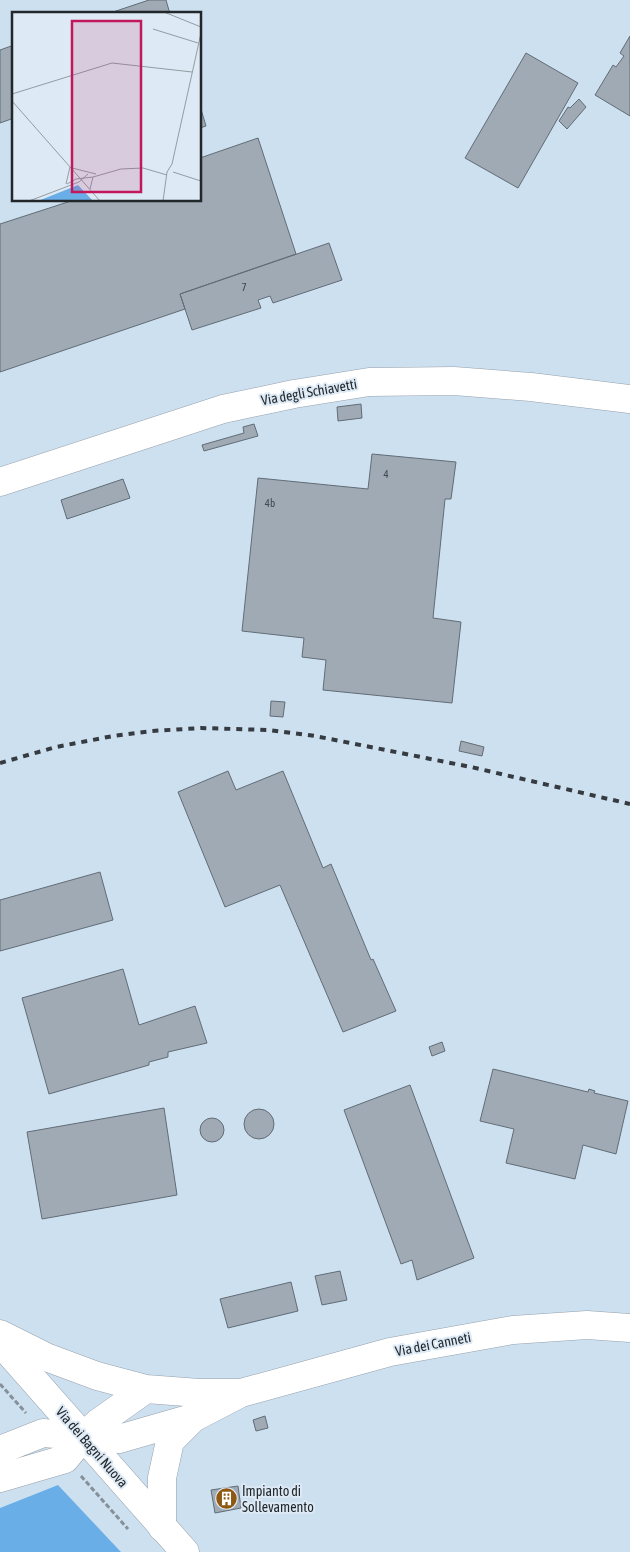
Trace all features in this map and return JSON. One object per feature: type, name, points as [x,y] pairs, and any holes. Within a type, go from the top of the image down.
[{"type":"street","name":"Via degli Schiavetti","points":[[0,482],[223,409],[294,394],[369,382],[473,382],[531,386],[630,399]]},
{"type":"street","name":"Via dei Canneti","points":[[0,1450],[43,1433],[119,1439],[193,1418],[241,1393],[390,1352],[512,1330],[587,1325],[630,1328]]},
{"type":"street","name":"Via dei Canneti","points":[[0,1334],[46,1357],[97,1376],[146,1389],[199,1393],[241,1393]]},
{"type":"street","name":"Via dei Bagni Nuova","points":[[0,1342],[185,1552]]},
{"type":"street","points":[[0,1478],[66,1459],[83,1437],[98,1423],[146,1389]]},
{"type":"street","name":"Via dei Canneti","points":[[162,1527],[162,1478],[170,1441],[193,1418]]},
{"type":"shaded area","points":[[0,0],[630,0],[630,1552],[121,1552],[58,1485],[0,1508]]},
{"type":"shaded area","points":[[58,1485],[121,1552],[0,1552],[0,1508]]},
{"type":"building","points":[[149,0],[166,0],[169,12],[113,12]]},
{"type":"building","points":[[630,36],[630,116],[595,95],[613,65],[616,67],[624,56],[620,53]]},
{"type":"building","points":[[12,46],[12,119],[0,123],[0,50]]},
{"type":"building","points":[[526,53],[578,83],[518,188],[465,158]]},
{"type":"building","points":[[579,99],[586,107],[567,129],[559,121],[568,107],[570,108]]},
{"type":"building","points":[[201,109],[206,126],[201,128]]},
{"type":"building","points":[[258,138],[296,254],[180,294],[185,309],[0,372],[0,224],[71,201],[201,201],[201,158]]},
{"type":"building","points":[[329,243],[342,280],[273,303],[270,296],[258,300],[261,308],[192,330],[180,294]]},
{"type":"building","points":[[361,404],[362,418],[338,421],[337,407]]},
{"type":"building","points":[[254,424],[258,436],[204,451],[202,445],[244,433],[243,427]]},
{"type":"building","points":[[372,454],[456,462],[451,499],[445,499],[433,618],[461,622],[452,703],[323,690],[326,660],[302,657],[304,638],[242,631],[258,478],[368,489]]},
{"type":"building","points":[[123,479],[130,498],[67,519],[61,500]]},
{"type":"building","points":[[271,701],[285,702],[283,717],[270,716]]},
{"type":"building","points":[[461,741],[484,747],[482,756],[459,751]]},
{"type":"building","points":[[228,771],[236,790],[283,771],[323,868],[331,864],[371,960],[373,959],[396,1011],[343,1032],[280,885],[225,907],[178,792]]},
{"type":"building","points":[[100,872],[113,920],[0,951],[0,900]]},
{"type":"building","points":[[123,969],[139,1025],[195,1006],[207,1043],[168,1052],[168,1057],[149,1062],[149,1065],[49,1094],[22,998]]},
{"type":"building","points":[[442,1042],[445,1051],[432,1056],[429,1047]]},
{"type":"building","points":[[493,1069],[588,1092],[589,1089],[595,1091],[594,1093],[628,1101],[616,1154],[583,1145],[575,1179],[506,1163],[514,1129],[480,1121]]},
{"type":"building","points":[[410,1085],[474,1258],[417,1280],[412,1260],[401,1264],[344,1110]]},
{"type":"building","points":[[164,1108],[177,1195],[42,1219],[27,1132]]},
{"type":"building","points":[[259,1109],[265,1110],[273,1118],[273,1130],[265,1138],[259,1139],[253,1138],[245,1130],[244,1124],[245,1118],[253,1110]]},
{"type":"building","points":[[212,1118],[221,1121],[224,1130],[221,1139],[212,1142],[203,1139],[200,1130],[203,1121]]},
{"type":"building","points":[[340,1271],[347,1300],[322,1305],[315,1276]]},
{"type":"building","points":[[291,1282],[298,1311],[228,1328],[220,1299]]},
{"type":"building","points":[[265,1416],[268,1428],[256,1431],[253,1420]]},
{"type":"building","name":"Impianto di Sollevamento","points":[[238,1486],[241,1508],[215,1513],[211,1490]]},
{"type":"railway","points":[[0,763],[56,747],[152,731],[201,728],[268,730],[315,736],[471,767],[630,804]]},
{"type":"place","name":"Impianto di Sollevamento","points":[[226,1499]]}]
